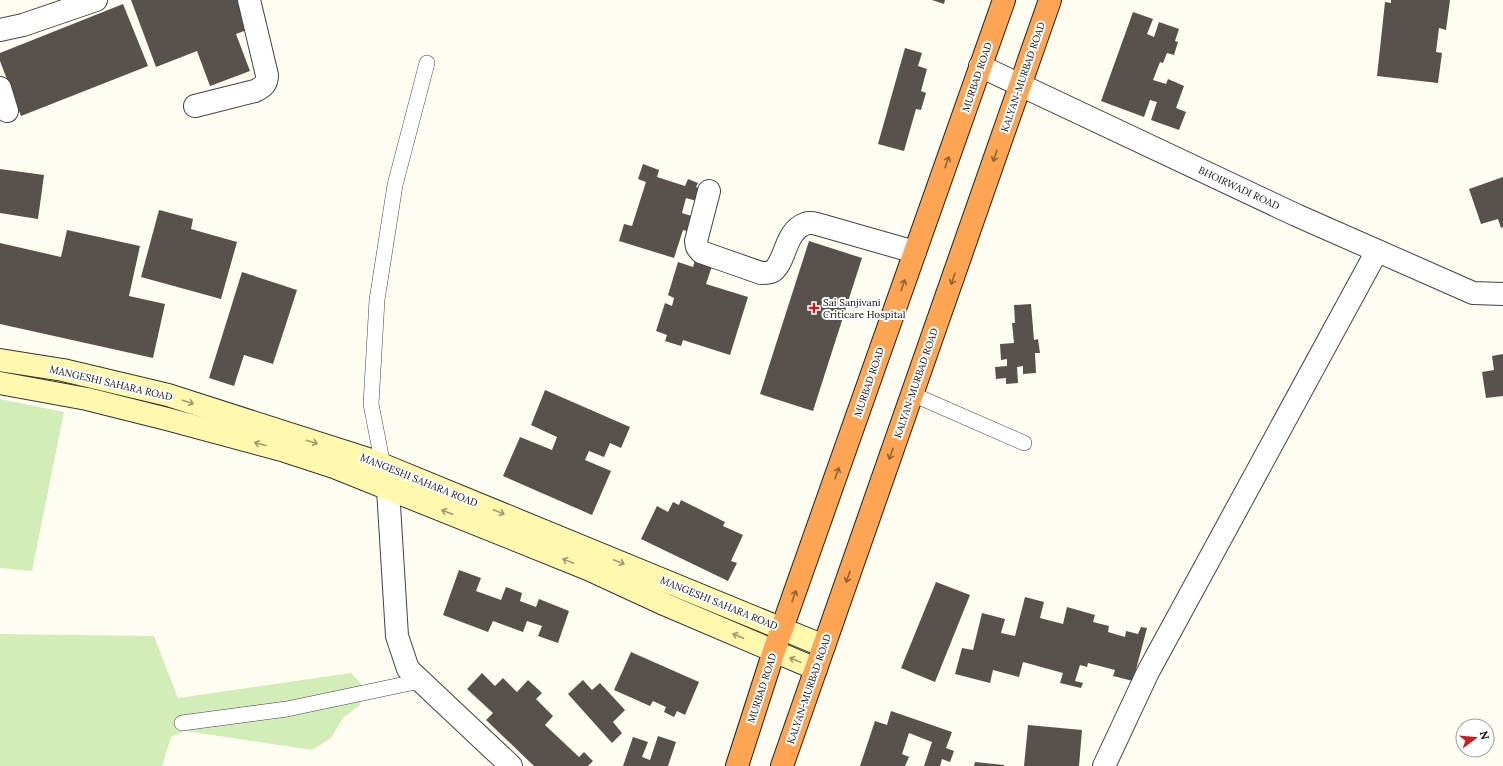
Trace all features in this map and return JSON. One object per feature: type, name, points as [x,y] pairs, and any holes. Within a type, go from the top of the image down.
[{"type":"highway","name":"MURBAD ROAD","points":[[738,766],[774,651],[1004,0]]},
{"type":"highway","name":"KALYAN-MURBAD ROAD","points":[[782,766],[1050,0]]},
{"type":"street","points":[[0,30],[23,25],[96,0]]},
{"type":"street","points":[[195,106],[255,91],[262,87],[267,81],[267,75],[249,0]]},
{"type":"street","name":"BHOIRWADI ROAD","points":[[980,66],[1296,215],[1473,293],[1503,294]]},
{"type":"street","points":[[0,88],[7,111]]},
{"type":"street","points":[[709,191],[696,241],[697,247],[701,252],[761,273],[769,273],[775,270],[789,239],[797,228],[806,223],[817,224],[915,252]]},
{"type":"street","points":[[1104,766],[1148,672],[1377,251]]},
{"type":"street","name":"MANGESHI SAHARA ROAD","points":[[0,360],[70,371],[168,395],[383,465],[824,646]]},
{"type":"street","name":"MANGESHI SAHARA ROAD","points":[[0,382],[87,399],[167,419],[286,451],[334,467],[588,569],[666,605],[816,669]]},
{"type":"street","points":[[388,489],[397,636],[408,669],[511,766]]},
{"type":"lane","points":[[388,489],[371,404],[377,300],[395,185],[427,63]]},
{"type":"lane","points":[[912,394],[1024,443]]},
{"type":"lane","points":[[182,723],[287,709],[420,681]]},
{"type":"green space","points":[[0,399],[64,412],[32,571],[0,568]]},
{"type":"green space","points":[[0,634],[154,636],[178,698],[351,673],[364,687],[360,705],[343,718],[331,738],[312,750],[185,731],[171,737],[162,766],[0,766]]},
{"type":"building","points":[[131,0],[245,0],[255,27],[236,34],[250,71],[210,86],[197,51],[156,67]]},
{"type":"building","points":[[932,0],[945,0],[944,4]]},
{"type":"building","points":[[1391,0],[1450,0],[1446,30],[1439,28],[1436,52],[1442,53],[1438,83],[1377,76],[1385,2],[1391,3]]},
{"type":"building","points":[[123,4],[148,66],[21,116],[0,61],[0,53]]},
{"type":"building","points":[[1133,12],[1153,19],[1147,34],[1154,37],[1159,22],[1179,29],[1175,41],[1178,42],[1174,55],[1167,53],[1163,63],[1160,62],[1153,80],[1166,84],[1168,79],[1184,86],[1176,108],[1186,112],[1179,130],[1151,120],[1157,102],[1150,100],[1144,117],[1101,101]]},
{"type":"building","points":[[905,48],[922,53],[918,66],[927,69],[921,91],[926,93],[921,110],[916,109],[904,151],[878,144]]},
{"type":"building","points":[[643,164],[659,170],[657,177],[685,186],[688,179],[698,183],[696,187],[704,190],[700,202],[686,198],[682,213],[695,217],[690,232],[683,230],[674,258],[619,241],[624,224],[632,226],[646,182],[638,179]]},
{"type":"building","points":[[0,169],[44,175],[38,219],[0,213]]},
{"type":"building","points":[[1503,177],[1503,227],[1501,228],[1498,219],[1481,224],[1469,189]]},
{"type":"building","points":[[159,210],[193,219],[191,229],[237,242],[221,299],[141,277]]},
{"type":"building","points":[[67,230],[140,246],[129,296],[165,304],[153,358],[0,324],[0,243],[61,257]]},
{"type":"building","points":[[809,241],[862,258],[813,411],[760,394]]},
{"type":"building","points":[[695,260],[712,266],[706,284],[748,297],[730,355],[683,340],[681,346],[665,341],[667,335],[656,331],[665,303],[672,306],[674,298],[668,295],[678,262],[693,267]]},
{"type":"building","points":[[242,272],[297,290],[273,364],[244,355],[234,386],[209,378]]},
{"type":"building","points":[[1031,304],[1034,340],[1038,339],[1040,353],[1035,353],[1036,373],[1023,374],[1023,366],[1017,367],[1018,383],[1006,384],[1006,378],[996,379],[995,367],[1007,366],[1007,359],[1001,360],[1000,344],[1014,343],[1012,323],[1015,323],[1014,305]]},
{"type":"building","points":[[1503,354],[1503,396],[1486,398],[1482,372],[1494,370],[1492,356]]},
{"type":"building","points":[[545,390],[630,427],[621,448],[610,443],[604,457],[589,451],[585,460],[611,471],[592,515],[503,476],[520,437],[552,450],[557,437],[531,425]]},
{"type":"building","points":[[681,500],[725,522],[723,526],[743,535],[731,561],[737,563],[728,581],[641,539],[657,506],[668,512],[673,502],[679,505]]},
{"type":"building","points":[[459,570],[481,578],[476,591],[501,600],[506,587],[522,593],[520,601],[536,607],[539,599],[569,611],[558,643],[538,636],[542,626],[527,621],[523,632],[493,621],[488,632],[443,615]]},
{"type":"building","points":[[936,582],[970,595],[935,682],[901,668]]},
{"type":"building","points":[[1025,597],[1044,602],[1040,618],[1063,624],[1067,607],[1095,615],[1093,622],[1109,626],[1108,632],[1125,637],[1126,631],[1138,634],[1141,627],[1147,628],[1133,681],[1113,676],[1115,670],[1088,663],[1087,667],[1080,665],[1075,681],[1083,683],[1081,688],[1060,683],[1063,673],[1023,662],[1019,677],[993,670],[990,683],[955,674],[962,648],[973,650],[982,613],[1005,619],[1001,633],[1015,636]]},
{"type":"building","points":[[631,652],[699,682],[685,715],[677,711],[674,717],[664,712],[666,707],[653,701],[650,706],[614,690]]},
{"type":"building","points":[[482,673],[495,686],[503,678],[517,692],[528,680],[542,693],[536,699],[553,716],[545,725],[579,757],[584,752],[593,761],[588,766],[534,766],[486,720],[493,713],[467,689]]},
{"type":"building","points":[[583,680],[592,690],[600,683],[625,710],[613,722],[622,733],[612,743],[568,694]]},
{"type":"building","points":[[891,711],[952,732],[946,748],[954,751],[950,762],[942,759],[940,766],[924,766],[932,742],[909,733],[902,754],[909,757],[905,766],[860,766],[875,721],[887,725]]},
{"type":"building","points":[[1028,725],[1082,730],[1079,766],[1024,766]]},
{"type":"building","points":[[658,736],[676,742],[668,766],[623,766],[633,737],[648,742],[642,757],[650,760]]},
{"type":"building","points":[[975,762],[1004,765],[1004,766],[974,766]]},
{"type":"place","name":"Sai Sanjivani Criticare Hospital","points":[[814,308]]}]
